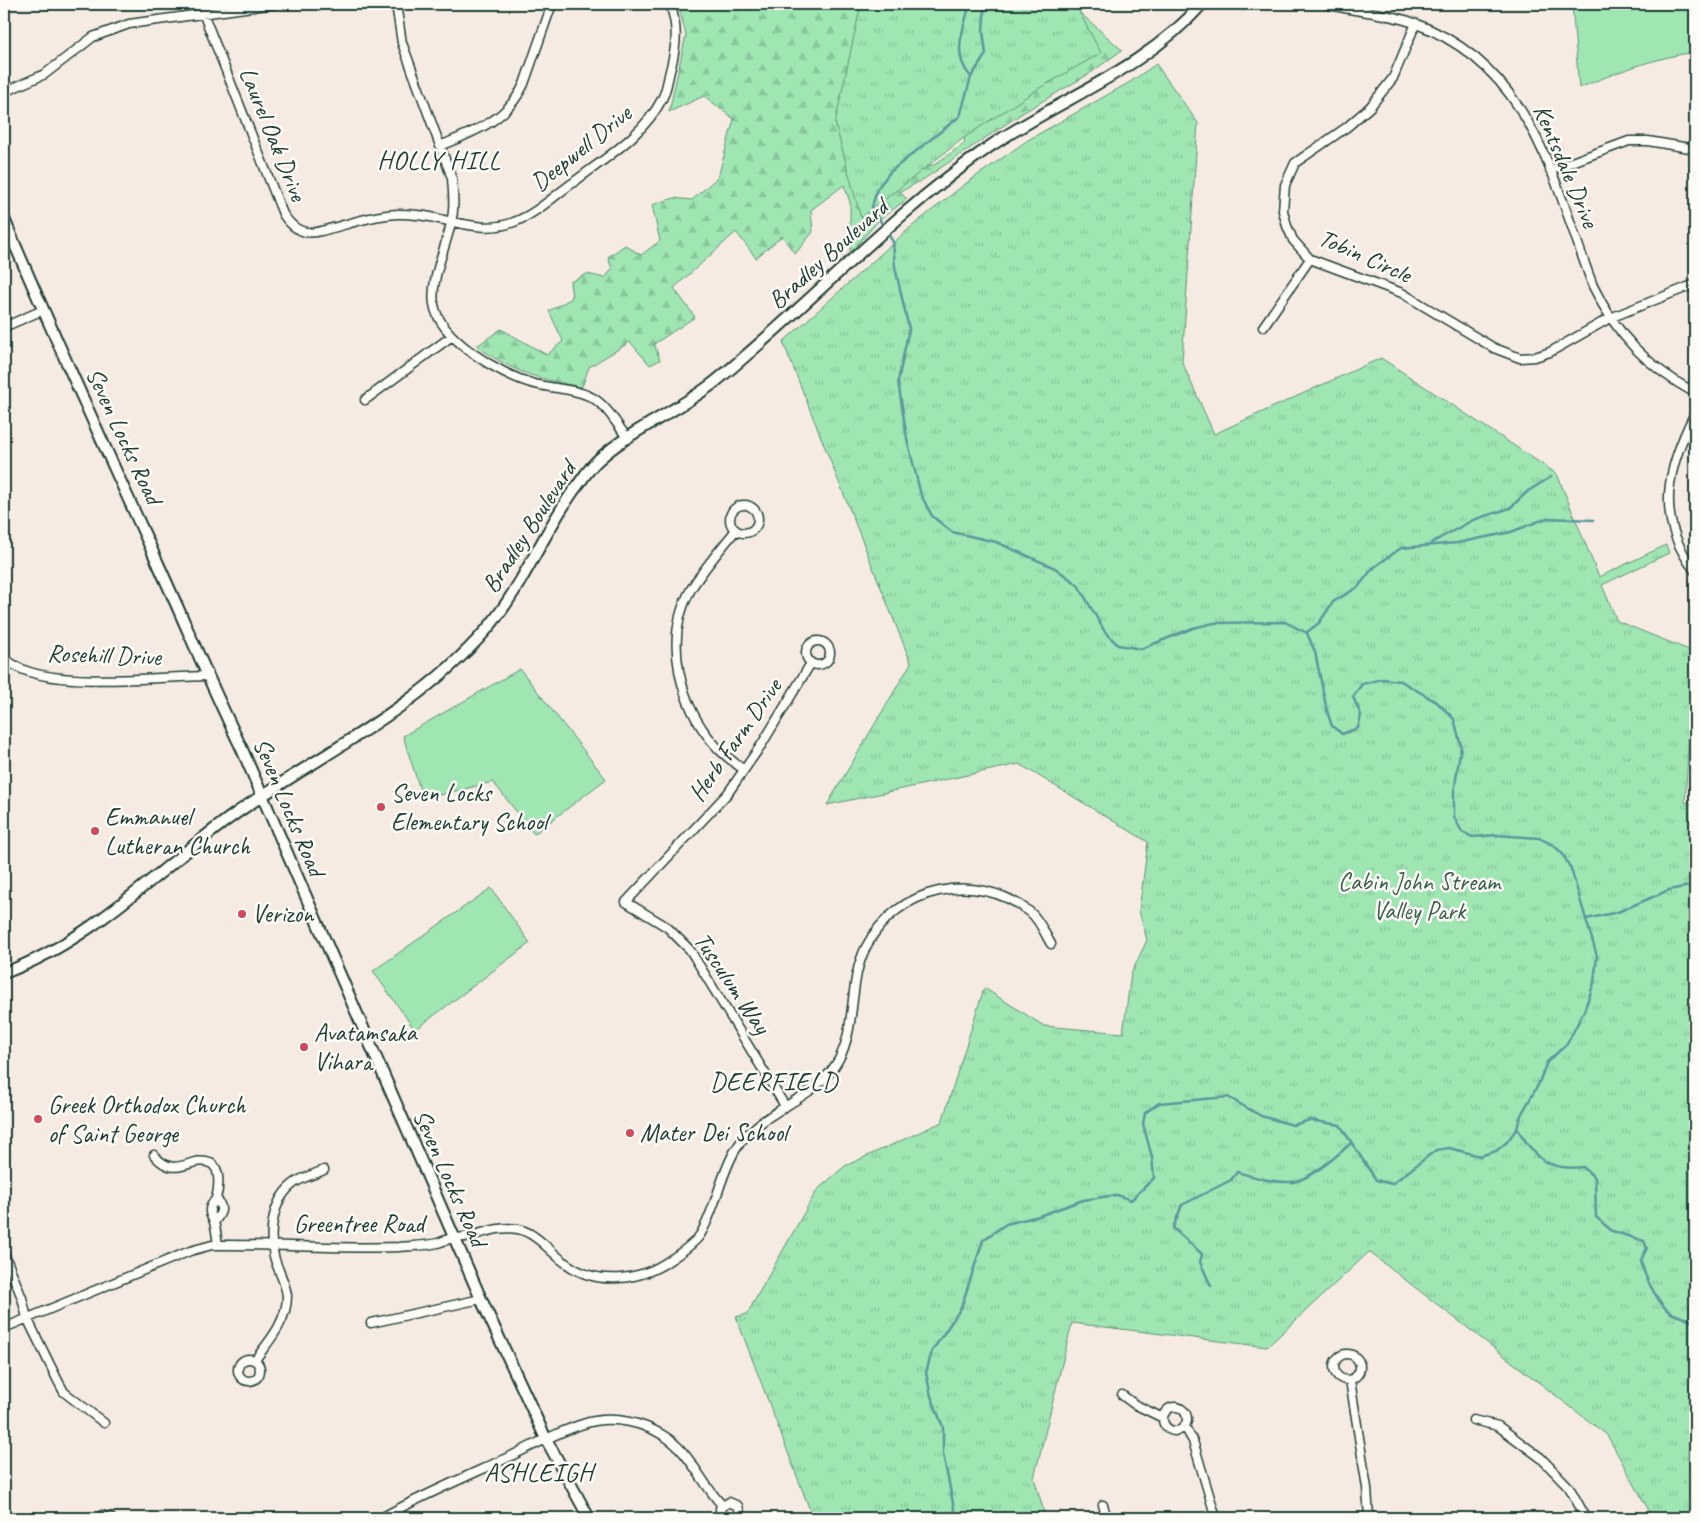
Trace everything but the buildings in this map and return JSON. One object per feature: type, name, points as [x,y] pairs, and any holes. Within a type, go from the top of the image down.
[{"type":"main road","name":"Bradley Boulevard","points":[[4,973],[33,962],[97,924],[210,832],[261,796],[356,737],[415,694],[463,654],[504,608],[556,517],[582,479],[598,460],[711,385],[919,201],[987,149],[1021,127],[1114,76],[1153,50],[1188,20],[1202,4]]},
{"type":"main road","name":"Seven Locks Road","points":[[4,219],[43,310],[157,560],[206,676],[241,747],[480,1299],[546,1439],[589,1518]]},
{"type":"street","points":[[4,92],[45,74],[94,37],[108,30],[129,24],[274,4]]},
{"type":"street","points":[[396,4],[402,43],[452,178],[454,200],[452,222],[433,291],[436,312],[452,336],[481,359],[531,383],[580,392],[593,398],[609,414],[628,439]]},
{"type":"street","points":[[440,146],[486,127],[506,112],[519,95],[552,4]]},
{"type":"street","name":"Deepwell Drive","points":[[452,222],[496,227],[514,223],[531,214],[587,172],[646,123],[662,98],[676,47],[676,19],[670,4]]},
{"type":"street","name":"Kentsdale Drive","points":[[1325,4],[1400,18],[1416,23],[1466,49],[1497,76],[1531,124],[1593,286],[1610,318],[1628,342],[1646,360],[1695,393]]},
{"type":"street","name":"Laurel Oak Drive","points":[[203,14],[283,214],[291,226],[314,233],[380,216],[399,214],[417,214],[452,222]]},
{"type":"street","name":"Tobin Circle","points":[[1416,23],[1393,78],[1370,107],[1346,127],[1295,163],[1285,185],[1283,211],[1287,226],[1293,240],[1310,259],[1402,293],[1494,348],[1520,358],[1534,357],[1550,352],[1610,318],[1695,284]]},
{"type":"street","points":[[1550,170],[1629,141],[1648,141],[1695,149]]},
{"type":"street","points":[[1263,327],[1310,259]]},
{"type":"street","points":[[4,327],[43,310]]},
{"type":"street","points":[[365,400],[452,336]]},
{"type":"street","points":[[1695,413],[1670,476],[1667,500],[1678,544],[1695,570]]},
{"type":"street","points":[[736,530],[705,567],[689,593],[680,621],[678,661],[683,690],[695,718],[715,746],[744,770]]},
{"type":"street","name":"Rosehill Drive","points":[[4,659],[26,670],[54,677],[107,679],[206,676]]},
{"type":"street","name":"Herb Farm Drive","points":[[626,902],[728,793],[811,663]]},
{"type":"street","name":"Greentree Road","points":[[4,1328],[190,1251],[218,1245],[273,1244],[400,1247],[435,1244],[499,1227],[521,1229],[536,1237],[568,1265],[588,1275],[608,1279],[649,1271],[669,1261],[699,1237],[736,1148],[753,1131],[785,1106],[816,1088],[840,1058],[848,1034],[860,962],[877,929],[905,904],[939,889],[968,887],[1001,895],[1031,912],[1051,944]]},
{"type":"street","name":"Tusculum Way","points":[[626,902],[668,927],[690,950],[785,1106]]},
{"type":"street","points":[[154,1155],[160,1162],[170,1167],[202,1162],[213,1164],[218,1176],[216,1198],[210,1210],[218,1245]]},
{"type":"street","points":[[254,1360],[278,1330],[287,1295],[273,1244],[275,1211],[286,1191],[296,1182],[324,1170]]},
{"type":"street","points":[[214,1222],[222,1211],[222,1206],[216,1198]]},
{"type":"street","points":[[4,1253],[22,1298],[27,1318],[64,1392],[104,1423]]},
{"type":"street","points":[[371,1323],[480,1299]]},
{"type":"street","points":[[1350,1380],[1368,1488],[1369,1518]]},
{"type":"street","points":[[1122,1395],[1134,1404],[1163,1418]]},
{"type":"street","points":[[1180,1407],[1187,1416],[1184,1426],[1178,1430],[1171,1430],[1165,1425],[1163,1418],[1169,1408],[1180,1407]]},
{"type":"street","points":[[381,1518],[546,1439],[594,1421],[618,1420],[641,1424],[662,1434],[680,1448],[711,1493],[722,1505]]},
{"type":"street","points":[[1473,1420],[1498,1426],[1541,1458],[1569,1487],[1586,1518]]},
{"type":"street","points":[[1184,1426],[1193,1441],[1216,1518]]},
{"type":"street","points":[[721,1518],[719,1512],[722,1505],[728,1502],[736,1504],[740,1509],[738,1518]]},
{"type":"street","points":[[1103,1505],[1106,1518]]},
{"type":"street","points":[[102,1515],[111,1518]]},
{"type":"green space","points":[[678,4],[1070,4],[1122,50],[1089,74],[1024,112],[924,179],[900,192],[907,199],[879,220],[850,253],[850,202],[844,185],[811,210],[813,232],[795,254],[782,236],[756,258],[736,232],[674,288],[695,317],[654,344],[660,360],[650,365],[630,342],[589,367],[582,387],[539,378],[503,363],[477,346],[501,329],[547,355],[563,341],[549,311],[572,298],[570,282],[587,274],[605,278],[612,269],[608,257],[625,245],[641,255],[660,241],[652,205],[674,198],[692,200],[718,177],[734,119],[704,96],[669,112],[686,35]],"holes":[[[960,117],[965,143],[934,165],[891,172]]]},
{"type":"green space","points":[[861,4],[1075,4],[1101,53],[1038,89],[965,137],[861,218],[835,123]]},
{"type":"green space","points":[[1572,4],[1695,4],[1695,52],[1636,66],[1579,88]]},
{"type":"green space","name":"Cabin John Stream Valley Park","points":[[1156,64],[1198,123],[1182,362],[1214,434],[1381,358],[1557,474],[1599,577],[1666,545],[1669,553],[1602,585],[1617,621],[1694,652],[1685,802],[1695,804],[1695,1518],[1653,1518],[1607,1435],[1369,1252],[1267,1347],[1072,1323],[1034,1478],[1046,1518],[813,1518],[736,1317],[747,1314],[817,1190],[845,1166],[942,1122],[984,988],[1044,1026],[1123,1033],[1131,974],[1147,940],[1139,911],[1148,842],[1019,764],[827,805],[911,663],[783,342],[911,227],[965,184],[1028,140],[1130,82]]},
{"type":"green space","points":[[520,669],[606,779],[534,834],[493,782],[423,799],[403,736]]},
{"type":"green space","points":[[491,888],[530,943],[415,1030],[373,971]]},
{"type":"waterway","points":[[970,4],[960,42],[960,51],[961,60],[971,77]]},
{"type":"waterway","points":[[884,227],[872,207],[877,189],[890,172],[960,116],[971,77],[986,54],[983,31],[985,4]]},
{"type":"waterway","points":[[887,232],[893,242],[895,267],[909,329],[898,381],[907,439],[921,495],[932,516],[952,532],[996,542],[1055,568],[1078,585],[1105,632],[1118,645],[1141,649],[1193,628],[1214,623],[1285,622],[1307,633],[1315,652],[1327,711],[1332,726],[1342,734],[1358,728],[1361,715],[1353,697],[1362,684],[1382,679],[1401,681],[1438,703],[1454,719],[1461,746],[1454,792],[1454,817],[1462,832],[1473,837],[1496,835],[1539,838],[1553,845],[1562,853],[1571,869],[1597,956],[1594,983],[1584,1011],[1567,1044],[1547,1062],[1538,1085],[1521,1115],[1517,1128],[1507,1142],[1496,1151],[1480,1156],[1449,1148],[1436,1150],[1392,1184],[1376,1180],[1340,1125],[1310,1120],[1293,1125],[1261,1116],[1228,1097],[1159,1103],[1145,1113],[1143,1124],[1152,1157],[1154,1178],[1131,1200],[1117,1195],[1083,1200],[1039,1216],[1006,1224],[983,1240],[961,1308],[932,1351],[926,1373],[931,1396],[943,1427],[943,1454],[956,1518]]},
{"type":"waterway","points":[[1431,543],[1473,520],[1510,508],[1528,491],[1551,477]]},
{"type":"waterway","points":[[1307,632],[1319,623],[1333,602],[1358,587],[1373,568],[1401,548],[1457,543],[1511,532],[1547,518],[1593,520]]},
{"type":"waterway","points":[[1586,919],[1618,912],[1669,890],[1695,885]]},
{"type":"waterway","points":[[1517,1128],[1536,1155],[1543,1160],[1560,1167],[1583,1167],[1595,1178],[1596,1217],[1612,1231],[1644,1241],[1647,1248],[1641,1260],[1644,1272],[1654,1293],[1667,1310],[1695,1324]]},
{"type":"waterway","points":[[1211,1286],[1200,1262],[1202,1254],[1173,1228],[1182,1205],[1231,1180],[1237,1172],[1278,1182],[1299,1180],[1323,1166],[1351,1143]]},
{"type":"place","name":"Seven Locks Elementary School","points":[[381,807]]},
{"type":"place","name":"Emmanuel Lutheran Church","points":[[95,831]]},
{"type":"place","name":"Verizon","points":[[242,914]]},
{"type":"place","name":"Avatamsaka Vihara","points":[[304,1047]]},
{"type":"place","name":"Greek Orthodox Church of Saint George","points":[[38,1119]]},
{"type":"place","name":"Mater Dei School","points":[[630,1133]]},
{"type":"district","name":"HOLLY HILL","points":[[439,160]]},
{"type":"district","name":"DEERFIELD","points":[[774,1081]]},
{"type":"district","name":"ASHLEIGH","points":[[539,1472]]}]
